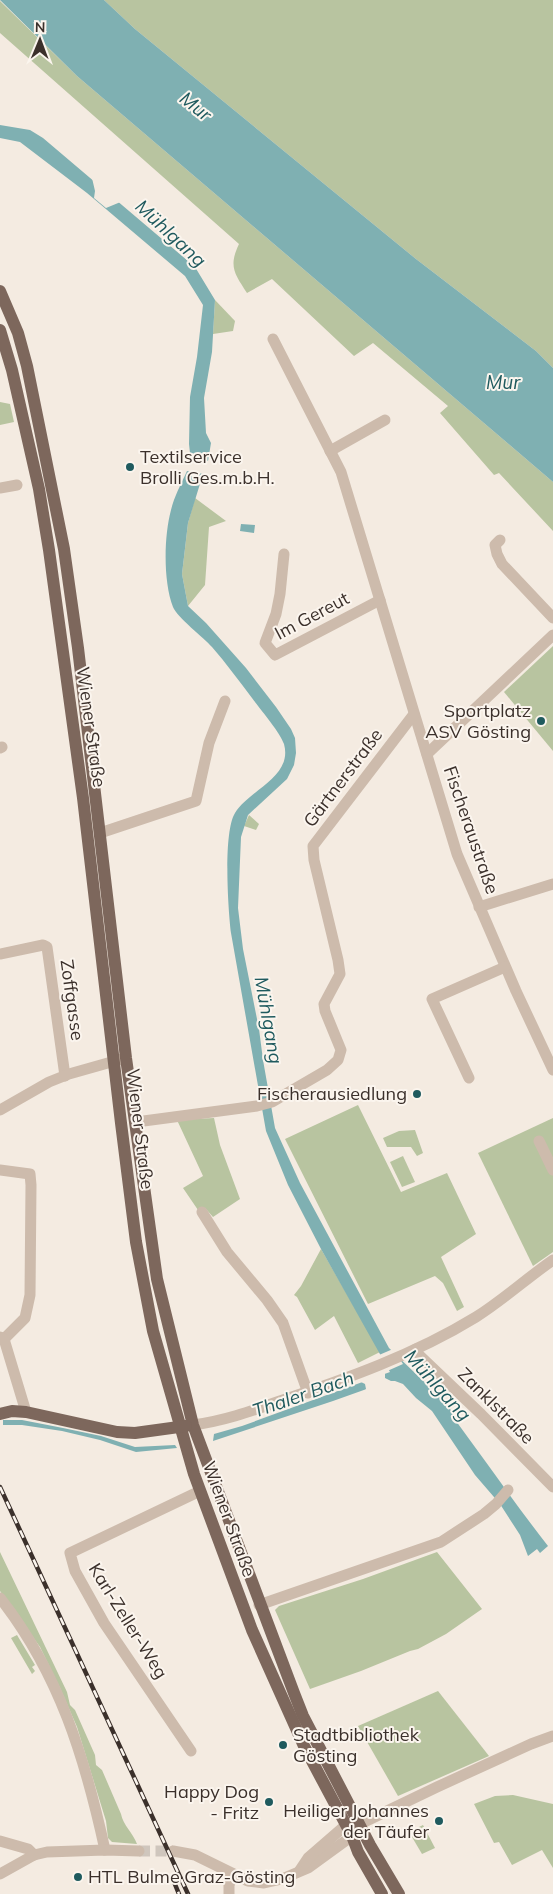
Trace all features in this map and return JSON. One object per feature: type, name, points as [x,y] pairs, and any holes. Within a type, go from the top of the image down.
[{"type":"main road","name":"Wiener Straße","points":[[0,291],[18,333],[27,366],[62,540],[78,648],[100,833],[136,1242],[153,1331],[200,1491],[271,1675],[304,1746],[349,1830],[358,1852],[382,1894]]},
{"type":"main road","name":"Wiener Straße","points":[[0,330],[12,370],[49,550],[120,1060],[136,1122],[157,1279],[193,1425],[259,1605],[303,1716],[399,1894]]},
{"type":"main road","points":[[0,1414],[12,1411],[26,1412],[117,1432],[135,1433],[193,1425]]},
{"type":"street","name":"Fischeraustraße","points":[[273,338],[341,472],[457,854],[505,967],[553,1070]]},
{"type":"street","points":[[330,451],[385,420]]},
{"type":"street","points":[[0,488],[17,485]]},
{"type":"street","points":[[500,540],[495,545],[502,564],[553,618]]},
{"type":"street","name":"Im Gereut","points":[[284,554],[276,614],[265,643],[275,655],[380,600]]},
{"type":"street","points":[[427,754],[553,636]]},
{"type":"street","points":[[100,833],[200,801],[209,743],[225,701]]},
{"type":"street","name":"Gärtnerstraße","points":[[136,1122],[257,1106],[272,1102],[327,1070],[338,1060],[340,1054],[338,1042],[325,1011],[324,1000],[335,986],[340,974],[314,860],[313,846],[414,714]]},
{"type":"street","points":[[479,907],[553,884]]},
{"type":"street","name":"Zoffgasse","points":[[0,954],[43,946],[47,947],[65,1076]]},
{"type":"street","points":[[469,1078],[432,999],[505,967]]},
{"type":"street","points":[[0,1110],[49,1082],[120,1060]]},
{"type":"street","points":[[540,1141],[553,1170]]},
{"type":"street","points":[[0,1170],[30,1174],[30,1295],[25,1318],[2,1338],[26,1412]]},
{"type":"street","points":[[202,1212],[227,1252],[283,1322],[308,1392]]},
{"type":"street","points":[[193,1425],[237,1416],[308,1392],[399,1357],[479,1315],[553,1260]]},
{"type":"street","name":"Zanklstraße","points":[[416,1349],[419,1355],[553,1487]]},
{"type":"street","points":[[259,1605],[441,1542],[496,1504],[508,1490]]},
{"type":"street","name":"Karl-Zeller-Weg","points":[[191,1751],[104,1623],[75,1571],[70,1553],[200,1491]]},
{"type":"street","points":[[0,1598],[28,1637],[45,1668],[68,1718],[85,1767],[105,1850]]},
{"type":"street","points":[[173,1851],[186,1852],[202,1857],[248,1881],[264,1883],[282,1879],[313,1864],[349,1830],[360,1824],[437,1787],[553,1736]]},
{"type":"street","points":[[0,1841],[28,1849],[34,1855]]},
{"type":"street","points":[[0,1874],[34,1855],[47,1852],[140,1851]]},
{"type":"street","points":[[230,1894],[229,1885],[233,1874]]},
{"type":"green space","points":[[104,0],[553,0],[553,368],[536,351],[416,259],[135,29]]},
{"type":"green space","points":[[0,1],[77,76],[553,482],[553,531],[499,473],[494,475],[440,413],[448,406],[373,343],[354,356],[272,279],[247,293],[234,270],[234,259],[239,244],[0,33]]},
{"type":"green space","points":[[215,300],[235,321],[233,331],[213,334]]},
{"type":"green space","points":[[0,402],[10,404],[14,422],[0,425]]},
{"type":"green space","points":[[195,498],[226,521],[209,527],[205,585],[188,606],[182,574],[188,523]]},
{"type":"green space","name":"Sportplatz ASV Gösting","points":[[553,646],[553,751],[504,692]]},
{"type":"green space","points":[[249,815],[259,824],[256,830],[244,826]]},
{"type":"green space","points":[[358,1105],[401,1192],[447,1173],[476,1234],[441,1257],[464,1307],[457,1311],[443,1283],[435,1276],[368,1304],[285,1139]]},
{"type":"green space","points":[[214,1118],[220,1145],[240,1199],[213,1217],[205,1208],[198,1210],[183,1188],[203,1176],[177,1120]]},
{"type":"green space","points":[[553,1118],[553,1252],[533,1266],[478,1153]]},
{"type":"green space","points":[[415,1130],[423,1153],[417,1156],[411,1147],[387,1147],[383,1138],[399,1131]]},
{"type":"green space","points":[[403,1156],[415,1182],[402,1187],[390,1162]]},
{"type":"green space","points":[[321,1249],[380,1352],[358,1363],[334,1316],[315,1330],[297,1297],[294,1295]]},
{"type":"green space","points":[[0,1552],[67,1692],[70,1705],[75,1710],[95,1755],[96,1765],[102,1770],[124,1822],[137,1844],[112,1842],[108,1838],[106,1821],[77,1727],[60,1688],[40,1647],[0,1591]]},
{"type":"green space","points":[[437,1552],[482,1609],[446,1634],[418,1649],[310,1689],[275,1610],[279,1606],[363,1579]]},
{"type":"green space","points":[[17,1635],[35,1665],[32,1667],[35,1671],[32,1674],[11,1638]]},
{"type":"green space","points":[[438,1691],[489,1756],[398,1796],[358,1726]]},
{"type":"green space","points":[[513,1795],[553,1804],[553,1868],[542,1850],[512,1865],[499,1842],[494,1843],[474,1804],[495,1796]]},
{"type":"green space","points":[[423,1825],[435,1848],[422,1854],[409,1832]]},
{"type":"water","name":"Mur","points":[[0,0],[104,0],[135,29],[416,259],[536,351],[553,368],[553,482],[77,76]]},
{"type":"water","name":"Mühlgang","points":[[0,125],[30,130],[43,138],[195,267],[215,300],[212,352],[204,398],[206,433],[211,443],[208,461],[205,460],[205,456],[190,453],[189,444],[190,397],[203,305],[185,276],[87,193],[20,142],[0,138]]},
{"type":"water","name":"Mühlgang","points":[[187,471],[203,474],[188,523],[182,574],[188,606],[206,623],[246,668],[276,707],[295,738],[296,753],[294,765],[287,779],[248,815],[241,837],[238,908],[243,949],[259,1029],[275,1128],[300,1183],[389,1348],[445,1402],[456,1421],[548,1546],[540,1553],[537,1549],[528,1556],[520,1535],[500,1504],[475,1475],[432,1411],[403,1384],[395,1381],[389,1381],[213,1441],[214,1434],[242,1426],[390,1372],[321,1249],[288,1185],[266,1131],[231,933],[228,853],[231,823],[235,813],[242,804],[276,774],[282,765],[285,755],[284,744],[274,727],[222,659],[173,607],[167,585],[167,532],[172,505]]},
{"type":"water","points":[[241,524],[255,525],[254,533],[240,531]]},
{"type":"water","points":[[3,1420],[22,1420],[63,1428],[101,1436],[135,1447],[175,1445],[177,1448],[136,1452],[100,1440],[62,1431],[22,1425],[3,1425]]},
{"type":"pier","points":[[92,178],[107,187],[123,201],[106,208],[94,198],[95,191]]},
{"type":"pier","points":[[393,1349],[403,1364],[385,1372],[385,1378],[391,1381],[364,1392],[366,1389],[365,1384],[359,1381],[386,1371],[379,1355]]},
{"type":"tunnel","points":[[139,1851],[173,1851]]},
{"type":"railway","points":[[0,1487],[188,1894]]},
{"type":"railway","points":[[172,1877],[179,1894]]},
{"type":"place","name":"Textilservice Brolli Ges.m.b.H.","points":[[130,467]]},
{"type":"place","name":"Sportplatz ASV Gösting","points":[[541,721]]},
{"type":"place","name":"Fischerausiedlung","points":[[417,1094]]},
{"type":"place","name":"Stadtbibliothek Gösting","points":[[283,1745]]},
{"type":"place","name":"Happy Dog - Fritz","points":[[269,1802]]},
{"type":"place","name":"Heiliger Johannes der Täufer","points":[[439,1821]]},
{"type":"place","name":"HTL Bulme Graz-Gösting","points":[[78,1877]]},
{"type":"water label","name":"Thaler Bach","points":[[303,1394]]}]
